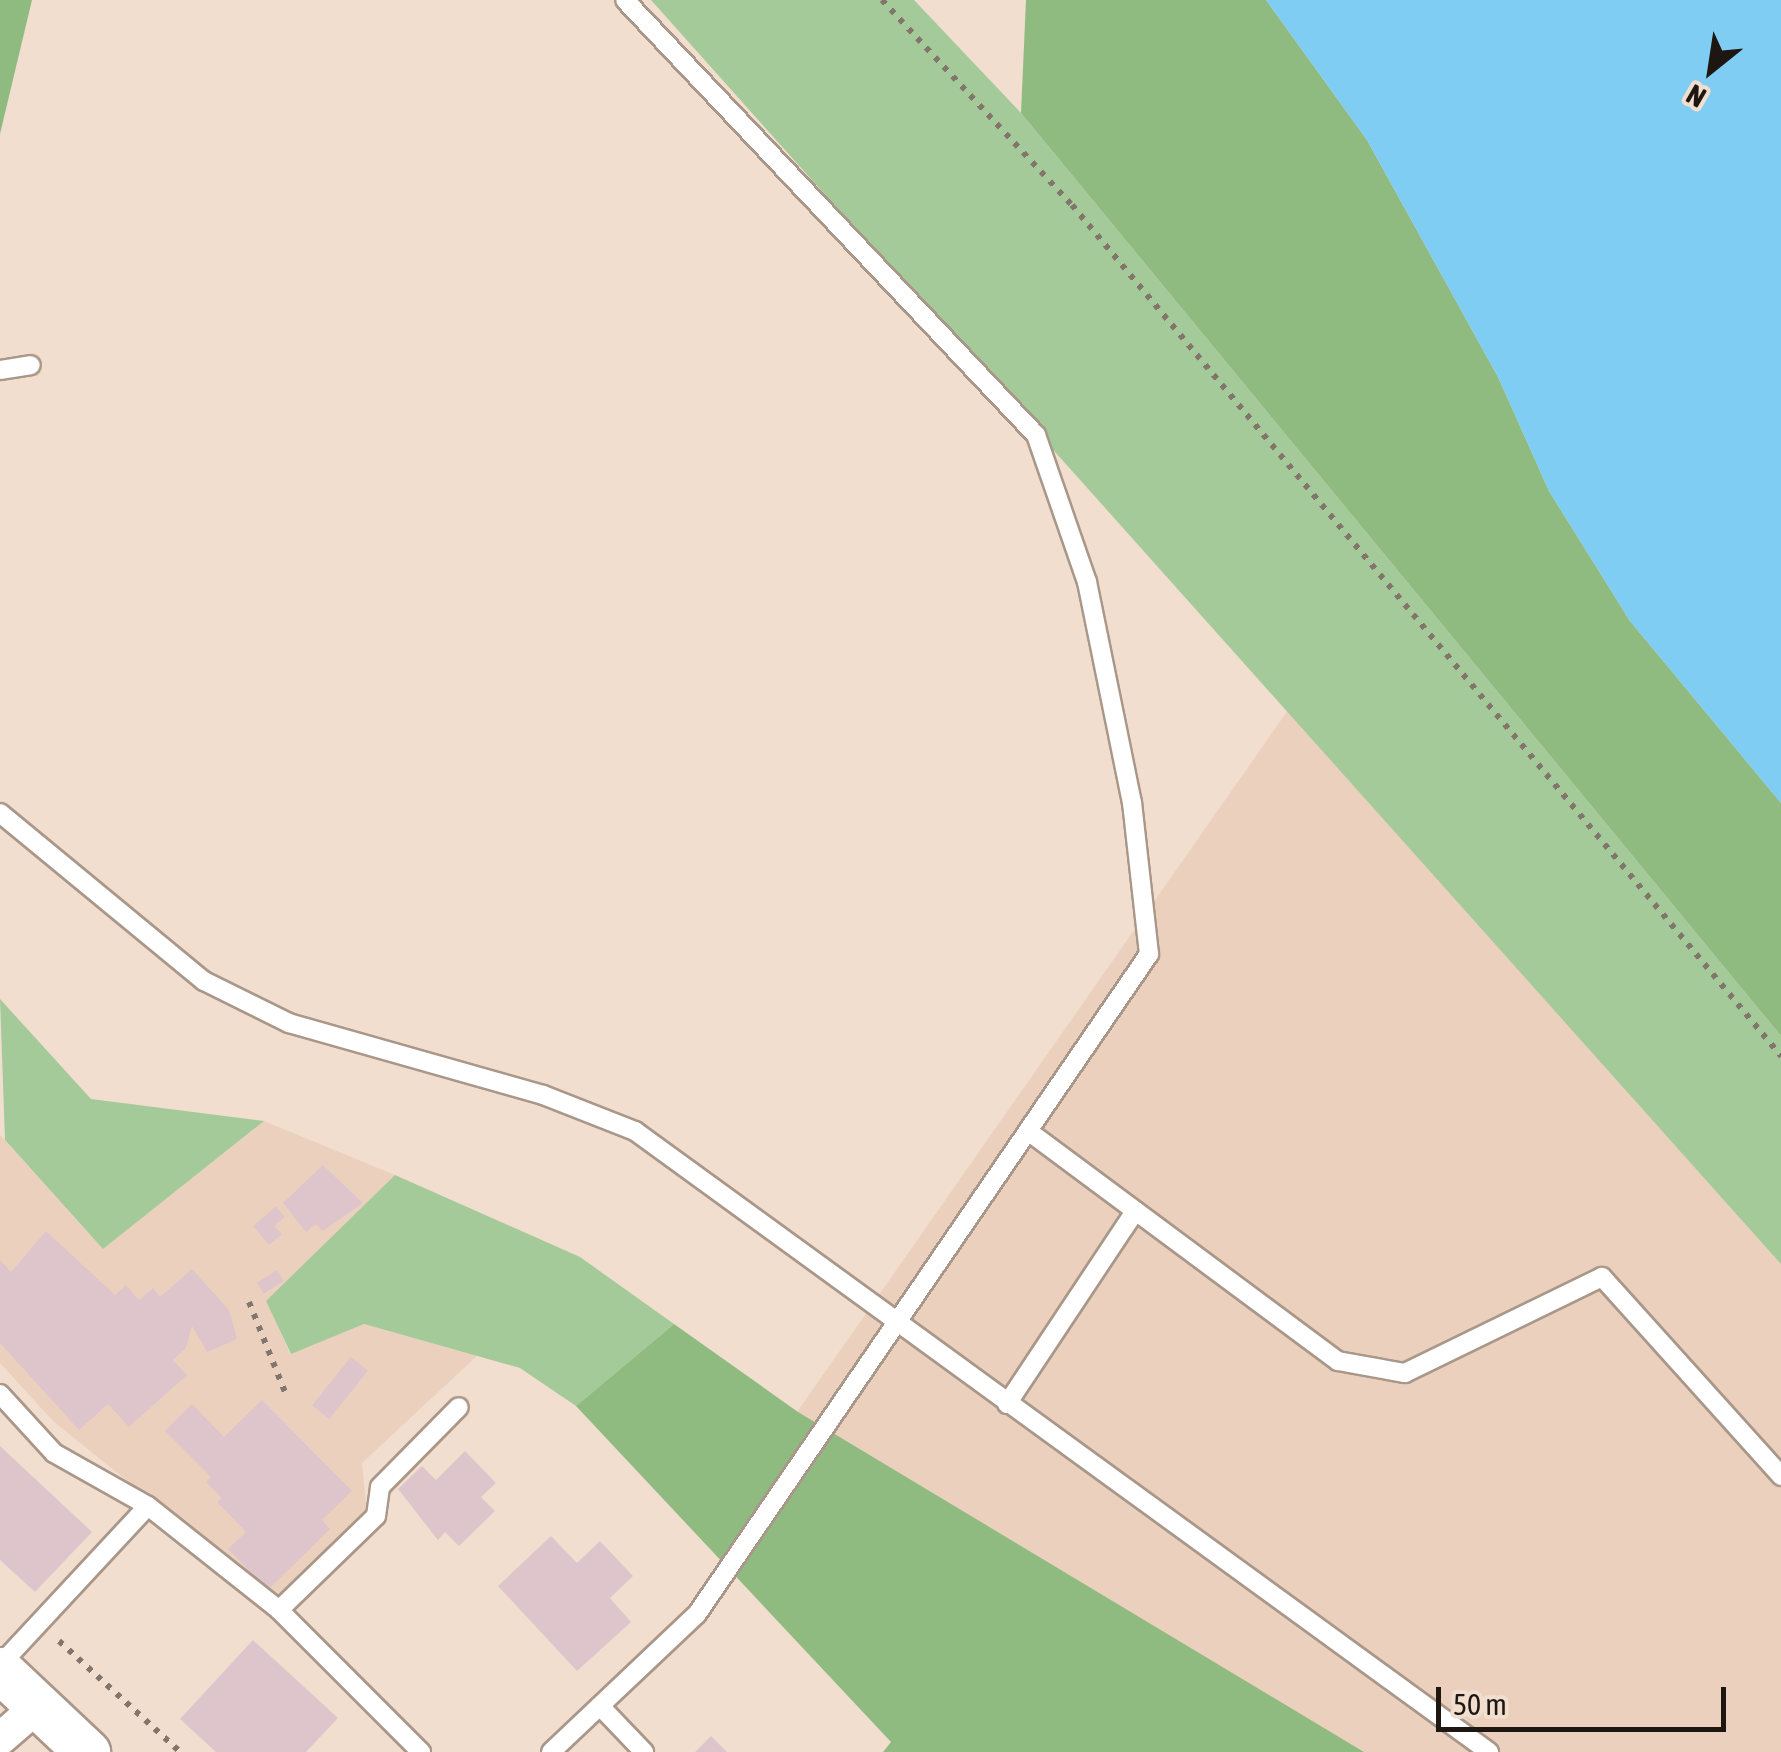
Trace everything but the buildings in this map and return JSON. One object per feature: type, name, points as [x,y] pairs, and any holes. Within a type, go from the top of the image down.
[{"type":"main road","points":[[0,1667],[87,1752]]},
{"type":"street","points":[[0,1739],[37,1707]]},
{"type":"lane","points":[[551,1752],[697,1614],[1149,954],[1132,803],[1086,582],[1036,435],[625,0]]},
{"type":"lane","points":[[0,370],[31,365]]},
{"type":"lane","points":[[0,814],[204,981],[289,1023],[543,1095],[635,1131],[1489,1752]]},
{"type":"lane","points":[[1028,1132],[1338,1361],[1404,1373],[1602,1277],[1781,1476]]},
{"type":"lane","points":[[1007,1404],[1135,1212]]},
{"type":"lane","points":[[0,1394],[54,1453],[148,1506],[280,1610],[408,1748]]},
{"type":"lane","points":[[280,1610],[376,1516],[380,1487],[459,1407]]},
{"type":"lane","points":[[0,1667],[148,1506]]},
{"type":"lane","points":[[600,1706],[644,1752]]},
{"type":"path","points":[[882,0],[1072,205],[1781,1056]]},
{"type":"path","points":[[248,1302],[285,1392]]},
{"type":"path","points":[[39,1622],[180,1752]]},
{"type":"shaded area","points":[[1288,710],[1781,1264],[1781,1752],[1364,1752],[797,1412]]},
{"type":"shaded area","points":[[264,1121],[395,1175],[267,1301],[290,1354],[364,1324],[477,1356],[362,1463],[367,1514],[276,1601],[53,1421],[0,1363],[0,1135],[103,1249]]},
{"type":"green space","points":[[0,0],[32,0],[0,134]]},
{"type":"green space","points":[[651,0],[914,0],[1021,113],[1781,1036],[1781,1264]]},
{"type":"green space","points":[[1026,0],[1266,0],[1367,140],[1498,377],[1549,491],[1630,621],[1781,803],[1781,1036],[1021,113]]},
{"type":"green space","points":[[0,999],[91,1099],[264,1121],[103,1249],[5,1140]]},
{"type":"green space","points":[[395,1175],[580,1257],[674,1324],[576,1406],[520,1368],[364,1324],[291,1354],[266,1301]]},
{"type":"green space","points":[[674,1324],[798,1412],[1364,1752],[883,1752],[891,1742],[576,1406]]},
{"type":"water","points":[[1266,0],[1781,0],[1781,803],[1630,621],[1549,491],[1498,377],[1367,140]]}]
